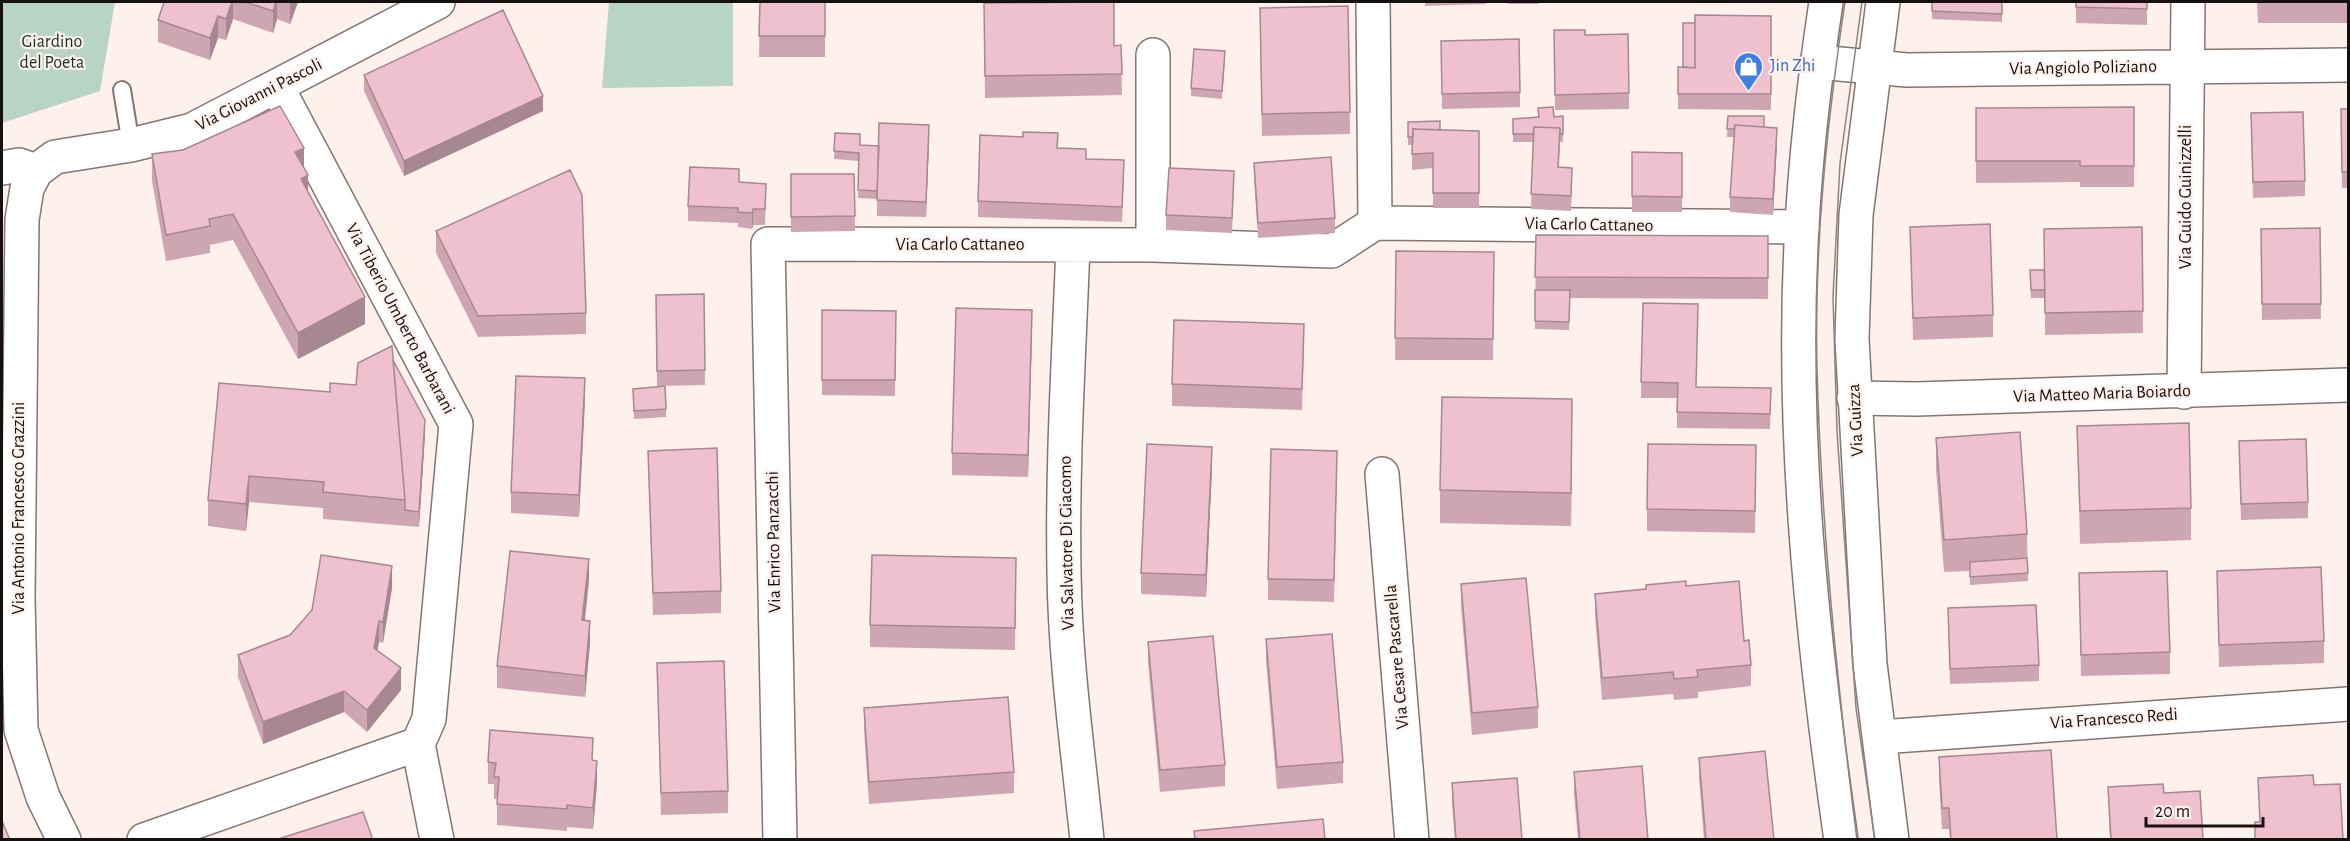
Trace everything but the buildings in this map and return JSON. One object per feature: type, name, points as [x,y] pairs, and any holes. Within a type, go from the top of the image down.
[{"type":"street","name":"Via Giovanni Pascoli","points":[[36,171],[55,158],[131,145],[192,130],[438,2]]},
{"type":"street","points":[[1373,2],[1375,223]]},
{"type":"street","points":[[1826,2],[1817,62],[1802,227],[1801,382],[1806,542],[1815,650],[1841,840]]},
{"type":"street","name":"Via Guizza","points":[[1884,2],[1874,68],[1854,257],[1852,339],[1870,664],[1892,840]]},
{"type":"street","name":"Via Guido Guinizzelli","points":[[2184,392],[2188,2]]},
{"type":"street","points":[[1153,55],[1153,245]]},
{"type":"street","name":"Via Angiolo Poliziano","points":[[1817,62],[1906,70],[2349,64]]},
{"type":"street","name":"Via Tiberio Umberto Barbarani","points":[[277,87],[456,424],[429,719],[418,744]]},
{"type":"street","points":[[2,168],[19,165],[36,171]]},
{"type":"street","name":"Via Antonio Francesco Grazzini","points":[[36,171],[27,188],[22,220],[10,598],[21,730],[43,797],[64,840]]},
{"type":"street","name":"Via Carlo Cattaneo","points":[[768,244],[1153,245],[1332,251],[1375,223],[1802,227]]},
{"type":"street","name":"Via Enrico Panzacchi","points":[[768,244],[780,840]]},
{"type":"street","name":"Via Salvatore Di Giacomo","points":[[1073,245],[1065,465],[1064,574],[1070,678],[1087,840]]},
{"type":"street","name":"Via Matteo Maria Boiardo","points":[[1854,398],[1916,399],[2184,392],[2349,385]]},
{"type":"street","name":"Via Cesare Pascarella","points":[[1382,474],[1412,840]]},
{"type":"street","name":"Via Francesco Redi","points":[[1880,737],[2349,704]]},
{"type":"street","points":[[144,840],[418,744],[437,840]]},
{"type":"lane","points":[[122,90],[131,145]]},
{"type":"green space","name":"Giardino del Poeta","points":[[2,2],[115,2],[100,91],[2,123]]},
{"type":"green space","points":[[609,2],[733,2],[733,86],[602,88]]},
{"type":"tram line","points":[[1845,2],[1823,184],[1818,276],[1817,368],[1822,486],[1831,604],[1857,840]]},
{"type":"tram line","points":[[1862,2],[1840,163],[1833,297],[1837,431],[1856,708],[1875,840]]},
{"type":"place","name":"Jin Zhi","points":[[1749,92]]}]
